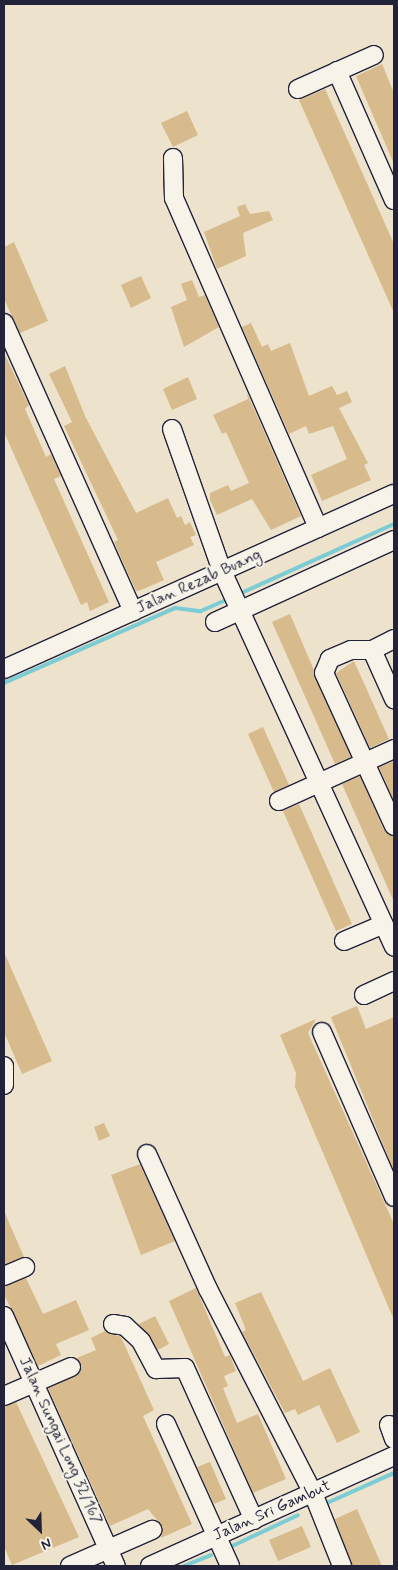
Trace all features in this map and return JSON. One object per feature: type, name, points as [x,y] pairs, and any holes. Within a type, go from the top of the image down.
[{"type":"street","points":[[298,88],[374,55]]},
{"type":"street","points":[[338,71],[394,200]]},
{"type":"street","points":[[174,158],[174,198],[318,528]]},
{"type":"street","points":[[4,323],[133,611]]},
{"type":"street","points":[[172,428],[222,572],[237,599],[394,945]]},
{"type":"street","name":"Jalan Rezab Buang","points":[[4,669],[394,494]]},
{"type":"street","points":[[215,622],[237,599],[394,540]]},
{"type":"street","points":[[394,639],[372,650],[351,650],[324,664],[394,826]]},
{"type":"street","points":[[372,650],[394,699]]},
{"type":"street","points":[[279,801],[394,749]]},
{"type":"street","points":[[344,941],[384,924]]},
{"type":"street","points":[[364,995],[394,981]]},
{"type":"street","points":[[322,1032],[394,1197]]},
{"type":"street","points":[[147,1154],[208,1289],[342,1566]]},
{"type":"street","points":[[4,1276],[25,1267]]},
{"type":"street","name":"Jalan Sungai Long 32/167","points":[[4,1316],[116,1566]]},
{"type":"street","points":[[113,1324],[125,1326],[141,1341],[156,1369],[185,1368],[254,1520]]},
{"type":"street","points":[[4,1396],[71,1367]]},
{"type":"street","points":[[166,1424],[214,1538],[230,1566]]},
{"type":"street","name":"Jalan Sri Gambut","points":[[150,1566],[394,1456]]},
{"type":"street","points":[[308,1496],[331,1566]]},
{"type":"street","points":[[70,1566],[152,1530]]},
{"type":"building","points":[[382,64],[394,93],[394,164],[356,76]]},
{"type":"building","points":[[325,89],[394,244],[394,313],[299,100]]},
{"type":"building","points":[[187,111],[198,135],[173,147],[161,123]]},
{"type":"building","points":[[245,204],[250,214],[269,211],[273,220],[243,233],[246,256],[217,269],[204,232],[240,216],[237,207]]},
{"type":"building","points":[[14,242],[48,321],[20,333],[4,299],[4,247]]},
{"type":"building","points":[[141,276],[151,298],[131,308],[121,285]]},
{"type":"building","points":[[192,280],[199,297],[205,295],[219,327],[184,347],[171,307],[187,300],[181,284]]},
{"type":"building","points":[[251,323],[262,347],[268,344],[271,351],[290,343],[309,396],[332,386],[337,395],[347,391],[352,402],[339,408],[368,463],[364,465],[371,480],[322,501],[311,475],[347,459],[333,426],[309,434],[306,426],[289,434],[242,327]]},
{"type":"building","points":[[4,353],[29,405],[25,409],[46,457],[51,454],[61,476],[54,479],[109,602],[90,611],[87,602],[81,605],[4,432]]},
{"type":"building","points":[[65,366],[85,416],[136,513],[168,498],[177,518],[181,516],[185,525],[190,522],[196,535],[190,537],[194,545],[156,562],[164,580],[141,590],[136,591],[114,542],[118,540],[64,426],[72,422],[49,374]]},
{"type":"building","points":[[188,377],[197,399],[172,410],[163,389]]},
{"type":"building","points":[[247,393],[301,516],[271,530],[252,499],[217,515],[210,500],[210,493],[228,485],[231,491],[249,483],[226,432],[222,434],[213,415],[248,399]]},
{"type":"building","points":[[290,614],[351,757],[335,764],[272,622]]},
{"type":"building","points":[[354,661],[389,739],[370,748],[336,673]]},
{"type":"building","points":[[263,727],[289,785],[274,792],[248,734]]},
{"type":"building","points":[[394,761],[394,801],[379,767]]},
{"type":"building","points":[[360,776],[384,830],[394,836],[394,902],[342,784]]},
{"type":"building","points":[[299,804],[352,924],[336,931],[283,811]]},
{"type":"building","points":[[4,952],[52,1061],[22,1074],[4,1032]]},
{"type":"building","points":[[357,1006],[366,1029],[394,1017],[394,1171],[331,1017]]},
{"type":"building","points":[[316,1019],[308,1033],[394,1224],[394,1320],[295,1087],[296,1073],[280,1035]]},
{"type":"building","points":[[104,1123],[110,1136],[99,1141],[94,1127]]},
{"type":"building","points":[[140,1164],[175,1241],[141,1255],[111,1175]]},
{"type":"building","points":[[4,1211],[24,1257],[4,1265]]},
{"type":"building","points":[[26,1278],[43,1314],[76,1300],[89,1330],[56,1344],[61,1355],[38,1366],[4,1294],[4,1286]]},
{"type":"building","points":[[196,1288],[225,1357],[230,1355],[236,1371],[224,1376],[228,1386],[223,1388],[237,1423],[258,1414],[286,1479],[253,1493],[169,1301]]},
{"type":"building","points":[[261,1292],[303,1381],[330,1368],[360,1432],[337,1443],[319,1405],[298,1415],[295,1409],[285,1413],[242,1332],[246,1330],[235,1303]]},
{"type":"building","points":[[155,1316],[169,1344],[158,1350],[139,1324]]},
{"type":"building","points":[[105,1331],[121,1337],[154,1410],[143,1416],[192,1524],[161,1538],[161,1525],[148,1509],[110,1526],[48,1388],[79,1374],[77,1358],[96,1350],[91,1338]]},
{"type":"building","points":[[16,1402],[79,1537],[12,1565],[4,1547],[4,1406]]},
{"type":"building","points":[[210,1462],[226,1499],[214,1504],[197,1467]]},
{"type":"building","points":[[357,1509],[382,1566],[352,1566],[335,1519]]},
{"type":"building","points":[[302,1526],[311,1547],[278,1561],[269,1540]]},
{"type":"waterway","points":[[239,594],[394,524]]},
{"type":"waterway","points":[[4,683],[175,608],[201,611],[230,598]]},
{"type":"waterway","points":[[327,1503],[394,1473]]},
{"type":"waterway","points":[[228,1548],[298,1515]]},
{"type":"waterway","points":[[184,1566],[211,1555]]}]
